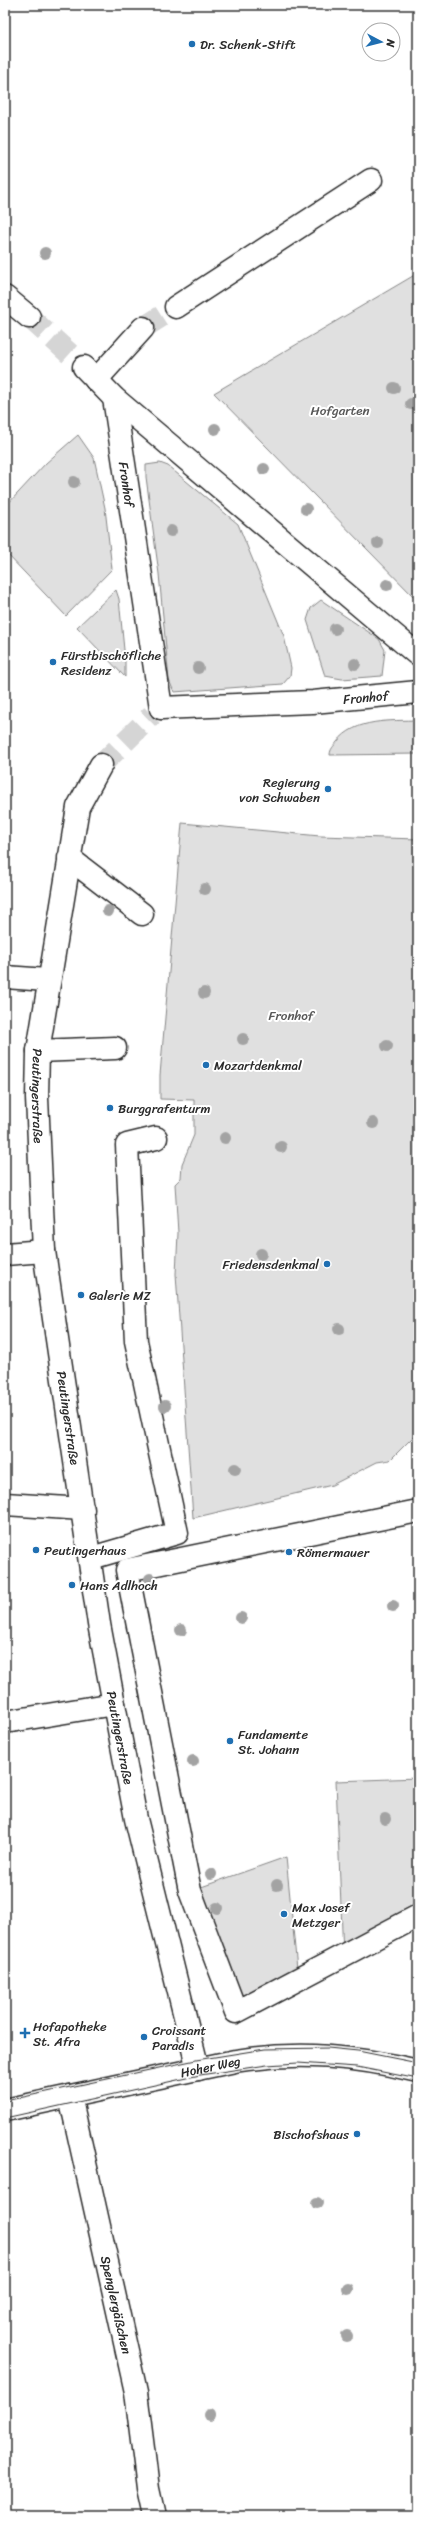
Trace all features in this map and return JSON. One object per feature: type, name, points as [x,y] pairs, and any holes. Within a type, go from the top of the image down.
[{"type":"street","points":[[176,307],[371,180]]},
{"type":"street","points":[[5,297],[29,317]]},
{"type":"street","points":[[143,328],[90,374],[114,398],[418,655]]},
{"type":"street","name":"Fronhof","points":[[114,398],[157,712],[313,702],[418,692]]},
{"type":"street","name":"Peutingerstraße","points":[[100,765],[78,807],[48,980],[38,1051],[37,1098],[44,1251],[91,1558],[99,1624],[114,1704],[136,1819],[198,2069]]},
{"type":"street","points":[[69,858],[142,914]]},
{"type":"street","points":[[5,977],[48,980]]},
{"type":"street","points":[[38,1051],[115,1048]]},
{"type":"street","points":[[91,1558],[178,1533],[136,1341],[127,1145],[156,1138]]},
{"type":"street","points":[[5,1254],[44,1251]]},
{"type":"street","points":[[5,1504],[83,1508]]},
{"type":"street","points":[[418,1511],[127,1570],[190,1891],[236,2012],[418,1916]]},
{"type":"street","points":[[5,1722],[114,1704]]},
{"type":"street","name":"Hoher Weg","points":[[5,2110],[235,2061],[298,2054],[358,2059],[418,2071]]},
{"type":"street","name":"Spenglergäßchen","points":[[70,2096],[136,2392],[148,2489],[154,2516]]},
{"type":"green space","name":"Hofgarten","points":[[418,273],[418,601],[214,393]]},
{"type":"green space","points":[[78,435],[94,458],[105,508],[112,569],[66,616],[5,552],[5,507],[46,463]]},
{"type":"green space","points":[[160,463],[168,466],[238,524],[284,636],[291,668],[290,676],[283,684],[174,692],[169,680],[159,574],[146,477],[146,465]]},
{"type":"green space","points":[[116,590],[119,599],[125,660],[125,677],[77,627]]},
{"type":"green space","points":[[321,600],[379,639],[385,650],[382,676],[342,679],[325,676],[307,620],[311,608]]},
{"type":"green space","points":[[418,720],[418,754],[330,755],[331,749],[345,734],[363,725],[385,721]]},
{"type":"green space","name":"Fronhof","points":[[182,823],[320,836],[418,839],[418,1432],[390,1460],[377,1462],[332,1485],[193,1518],[176,1274],[178,1233],[175,1184],[181,1178],[182,1164],[194,1135],[194,1100],[160,1099],[160,1075]]},
{"type":"green space","points":[[418,1778],[418,1916],[343,1956],[336,1781]]},
{"type":"green space","points":[[286,1857],[298,1979],[236,2012],[190,1891]]},
{"type":"tunnel","points":[[143,328],[176,307]]},
{"type":"tunnel","points":[[29,317],[84,367]]},
{"type":"tunnel","points":[[101,765],[152,715]]},
{"type":"tram line","points":[[5,2101],[196,2060],[265,2049],[328,2048],[358,2051],[418,2063]]},
{"type":"tram line","points":[[5,2118],[200,2075],[267,2065],[298,2063],[357,2067],[418,2079]]},
{"type":"place","name":"Dr. Schenk-Stift","points":[[192,44]]},
{"type":"place","name":"Fürstbischöfliche Residenz","points":[[53,662]]},
{"type":"place","name":"Regierung von Schwaben","points":[[328,789]]},
{"type":"place","name":"Mozartdenkmal","points":[[206,1065]]},
{"type":"place","name":"Burggrafenturm","points":[[110,1108]]},
{"type":"place","name":"Friedensdenkmal","points":[[327,1264]]},
{"type":"place","name":"Galerie MZ","points":[[81,1295]]},
{"type":"place","name":"Peutingerhaus","points":[[36,1550]]},
{"type":"place","name":"Römermauer","points":[[289,1552]]},
{"type":"place","name":"Hans Adlhoch","points":[[72,1585]]},
{"type":"place","name":"Fundamente St. Johann","points":[[230,1741]]},
{"type":"place","name":"Max Josef Metzger","points":[[284,1914]]},
{"type":"place","name":"Hofapotheke St. Afra","points":[[25,2033]]},
{"type":"place","name":"Croissant Paradis","points":[[144,2037]]},
{"type":"place","name":"Bischofshaus","points":[[357,2134]]}]
